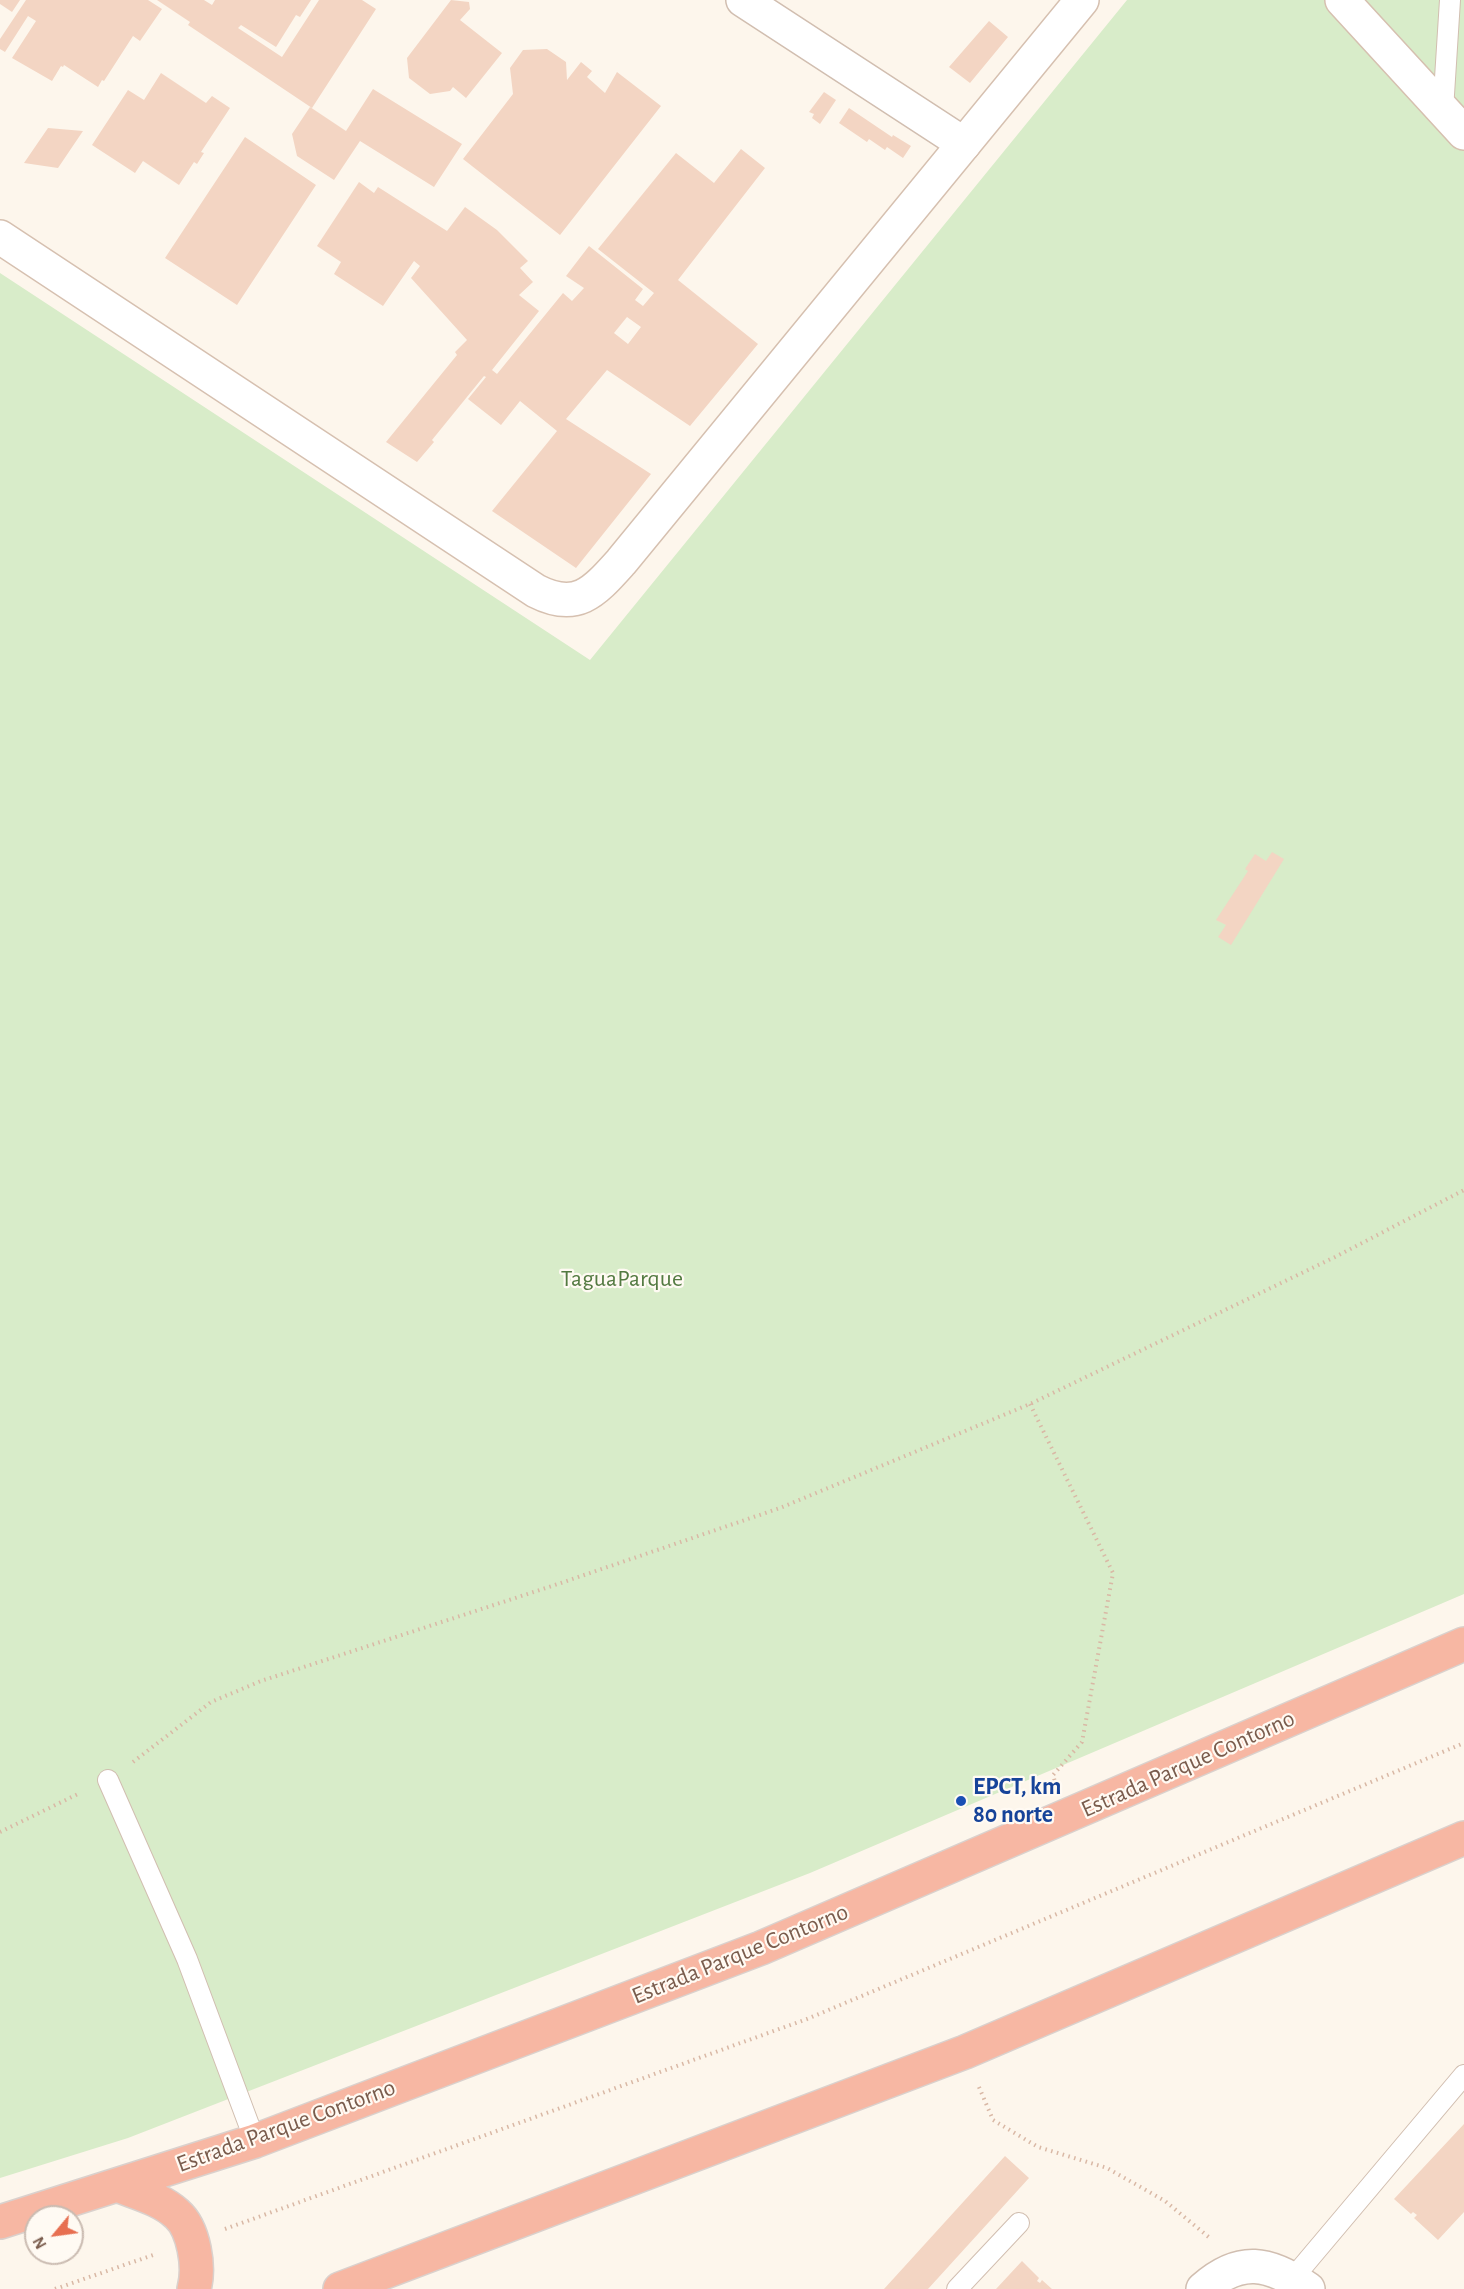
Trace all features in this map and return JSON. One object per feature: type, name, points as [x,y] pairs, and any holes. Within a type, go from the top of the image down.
[{"type":"highway","name":"Estrada Parque Contorno","points":[[0,2222],[255,2140],[761,1948],[1464,1644]]},
{"type":"highway","points":[[340,2289],[965,2052],[1464,1838]]},
{"type":"highway","points":[[117,2185],[153,2199],[178,2215],[192,2241],[197,2270],[194,2289]]},
{"type":"street","points":[[743,0],[964,144]]},
{"type":"street","points":[[0,237],[536,591],[563,601],[574,600],[596,589],[621,562],[1082,0]]},
{"type":"street","points":[[1342,0],[1454,121]]},
{"type":"street","points":[[1203,2289],[1221,2275],[1244,2266],[1254,2265],[1273,2269],[1301,2284]]},
{"type":"lane","points":[[1450,0],[1454,121]]},
{"type":"lane","points":[[108,1780],[187,1959],[255,2140]]},
{"type":"lane","points":[[1301,2284],[1464,2075]]},
{"type":"lane","points":[[957,2289],[1018,2223]]},
{"type":"path","points":[[0,1832],[108,1780],[211,1702],[261,1681],[552,1586],[780,1508],[1030,1404],[1335,1257],[1464,1190]]},
{"type":"path","points":[[1030,1404],[1113,1573],[1082,1742],[1053,1776],[1070,1816]]},
{"type":"path","points":[[55,2289],[807,2019],[1464,1743]]},
{"type":"path","points":[[965,2052],[993,2120],[1038,2147],[1107,2168],[1165,2201],[1244,2266]]},
{"type":"green space","name":"TaguaParque","points":[[1127,0],[1464,0],[1464,1594],[810,1873],[128,2138],[0,2178],[0,273],[590,660]]},
{"type":"building","points":[[0,0],[20,0],[12,12],[0,4]]},
{"type":"building","points":[[26,0],[148,0],[162,9],[140,41],[133,36],[98,87],[64,65],[52,81],[12,58],[36,21],[28,16],[5,52],[0,49],[0,39]]},
{"type":"building","points":[[157,0],[204,0],[212,5],[215,0],[311,0],[300,17],[296,15],[276,47],[241,25],[238,28],[282,57],[319,0],[362,0],[376,9],[312,108],[188,25],[190,22]]},
{"type":"building","points":[[451,0],[469,2],[470,9],[460,20],[502,53],[466,98],[453,87],[450,91],[430,94],[409,78],[407,58]]},
{"type":"building","points":[[989,21],[1008,37],[970,83],[949,67]]},
{"type":"building","points":[[547,49],[566,62],[567,80],[581,62],[592,71],[587,77],[605,93],[617,72],[661,106],[560,235],[463,159],[513,94],[510,68],[523,50]]},
{"type":"building","points":[[161,73],[206,103],[212,96],[230,108],[201,152],[204,153],[197,164],[194,162],[179,185],[143,161],[135,173],[92,145],[128,90],[144,100]]},
{"type":"building","points":[[373,89],[462,144],[434,187],[360,141],[334,180],[297,156],[292,134],[310,107],[346,131]]},
{"type":"building","points":[[824,92],[836,100],[820,124],[812,118],[814,114],[809,112]]},
{"type":"building","points":[[849,108],[892,137],[893,135],[911,146],[903,158],[869,139],[867,142],[839,123]]},
{"type":"building","points":[[48,128],[83,131],[58,168],[24,163]]},
{"type":"building","points":[[245,137],[316,185],[237,305],[165,258]]},
{"type":"building","points":[[741,149],[765,168],[678,280],[758,344],[690,426],[607,370],[566,419],[651,474],[576,568],[492,511],[557,431],[520,401],[501,425],[468,399],[486,377],[484,376],[432,440],[434,442],[417,462],[386,442],[457,355],[455,352],[467,340],[411,278],[420,266],[414,261],[383,306],[334,274],[341,262],[317,246],[359,182],[374,193],[378,187],[447,231],[465,207],[497,230],[528,261],[520,268],[533,282],[519,295],[539,311],[492,370],[497,374],[563,293],[572,301],[584,288],[566,276],[589,246],[643,289],[635,300],[643,306],[654,293],[598,249],[676,153],[714,183]],"holes":[[[627,317],[641,327],[628,344],[614,333]]]},
{"type":"building","points":[[1272,852],[1284,859],[1231,945],[1218,937],[1226,925],[1216,920],[1248,871],[1245,869],[1255,854],[1266,861]]},
{"type":"building","points":[[1464,2124],[1464,2212],[1438,2240],[1414,2218],[1417,2215],[1413,2212],[1411,2214],[1394,2199]]},
{"type":"building","points":[[1005,2156],[1029,2178],[928,2289],[884,2289]]},
{"type":"building","points":[[1022,2261],[1039,2278],[1037,2281],[1040,2283],[1042,2280],[1052,2289],[996,2289]]},
{"type":"place","name":"EPCT, km 80 norte","points":[[961,1801]]}]
